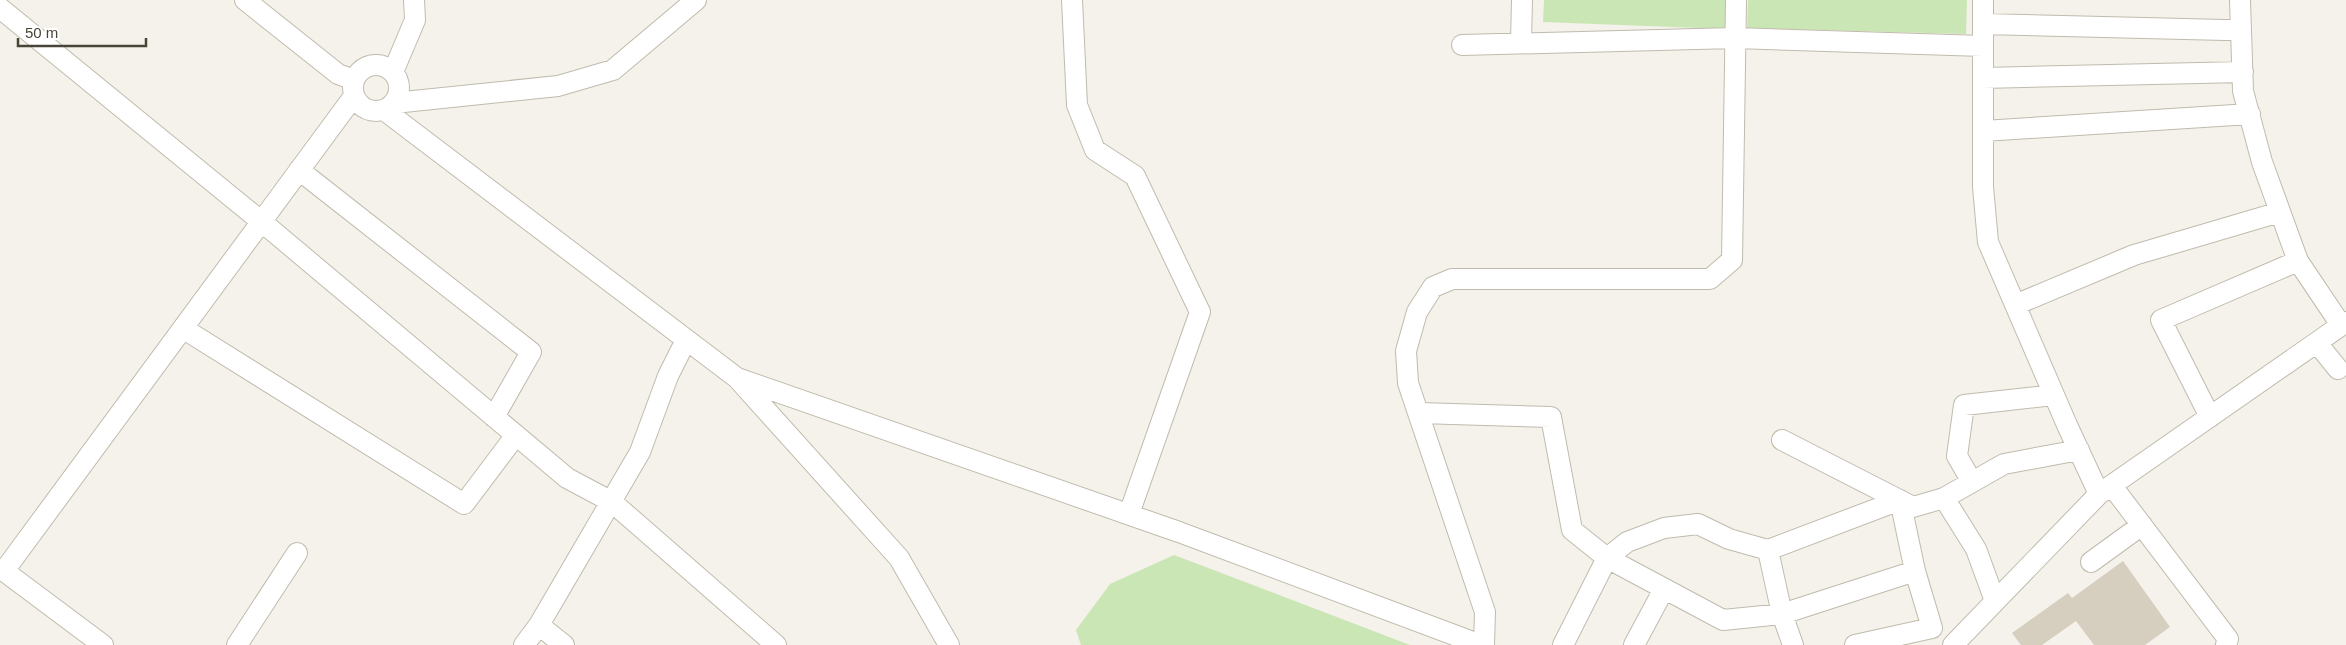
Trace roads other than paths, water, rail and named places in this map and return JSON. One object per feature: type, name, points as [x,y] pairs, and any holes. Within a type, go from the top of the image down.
[{"type":"street","points":[[245,0],[338,74],[354,88],[364,108],[372,111],[389,106],[558,86],[613,70],[696,0]]},
{"type":"street","points":[[393,72],[415,20],[414,0]]},
{"type":"street","points":[[1072,0],[1077,106],[1095,150],[1135,176],[1200,312],[1129,514]]},
{"type":"street","points":[[1521,42],[1522,0]]},
{"type":"street","points":[[737,378],[1129,514],[1482,645],[1485,612],[1408,383],[1406,351],[1417,312],[1432,287],[1452,279],[1710,279],[1732,260],[1736,0]]},
{"type":"street","points":[[1983,0],[1983,187],[1988,242],[2079,450],[2106,490],[2142,525],[2232,643]]},
{"type":"street","points":[[1953,645],[2106,490],[2344,324],[2298,260],[2262,162],[2244,91],[2243,72],[2233,29],[2240,0]]},
{"type":"street","points":[[0,8],[262,222],[567,478],[612,502],[776,645]]},
{"type":"street","points":[[1983,24],[2233,29]]},
{"type":"street","points":[[1462,44],[1735,38],[1983,46]]},
{"type":"street","points":[[103,645],[2,574],[300,170],[354,88],[363,68],[384,66],[393,72],[399,81],[400,88],[389,106]]},
{"type":"street","points":[[1983,78],[2243,72]]},
{"type":"street","points":[[389,106],[737,378],[898,558],[949,645]]},
{"type":"street","points":[[1983,131],[2250,114]]},
{"type":"street","points":[[300,170],[531,352],[494,417]]},
{"type":"street","points":[[2015,305],[2134,255],[2280,212]]},
{"type":"street","points":[[2210,417],[2161,320],[2298,260]]},
{"type":"street","points":[[184,329],[464,504],[516,435]]},
{"type":"street","points":[[524,645],[539,625],[640,452],[668,376],[686,340]]},
{"type":"street","points":[[2316,343],[2343,371]]},
{"type":"street","points":[[1972,482],[1958,456],[1964,405],[2054,395]]},
{"type":"street","points":[[1419,413],[1551,417],[1572,530],[1606,558],[1723,620],[1782,614],[1915,571]]},
{"type":"street","points":[[1782,440],[1913,507],[1944,498],[2004,464],[2079,450]]},
{"type":"street","points":[[1944,498],[1976,549],[1995,601]]},
{"type":"street","points":[[1563,645],[1606,558],[1626,542],[1664,528],[1698,524],[1729,538],[1768,550],[1900,500]]},
{"type":"street","points":[[1855,645],[1932,628],[1915,571],[1900,500]]},
{"type":"street","points":[[2091,562],[2142,525]]},
{"type":"street","points":[[1768,550],[1782,614],[1793,645]]},
{"type":"street","points":[[237,645],[298,553]]},
{"type":"street","points":[[1634,645],[1664,589]]},
{"type":"street","points":[[539,625],[564,645]]}]
